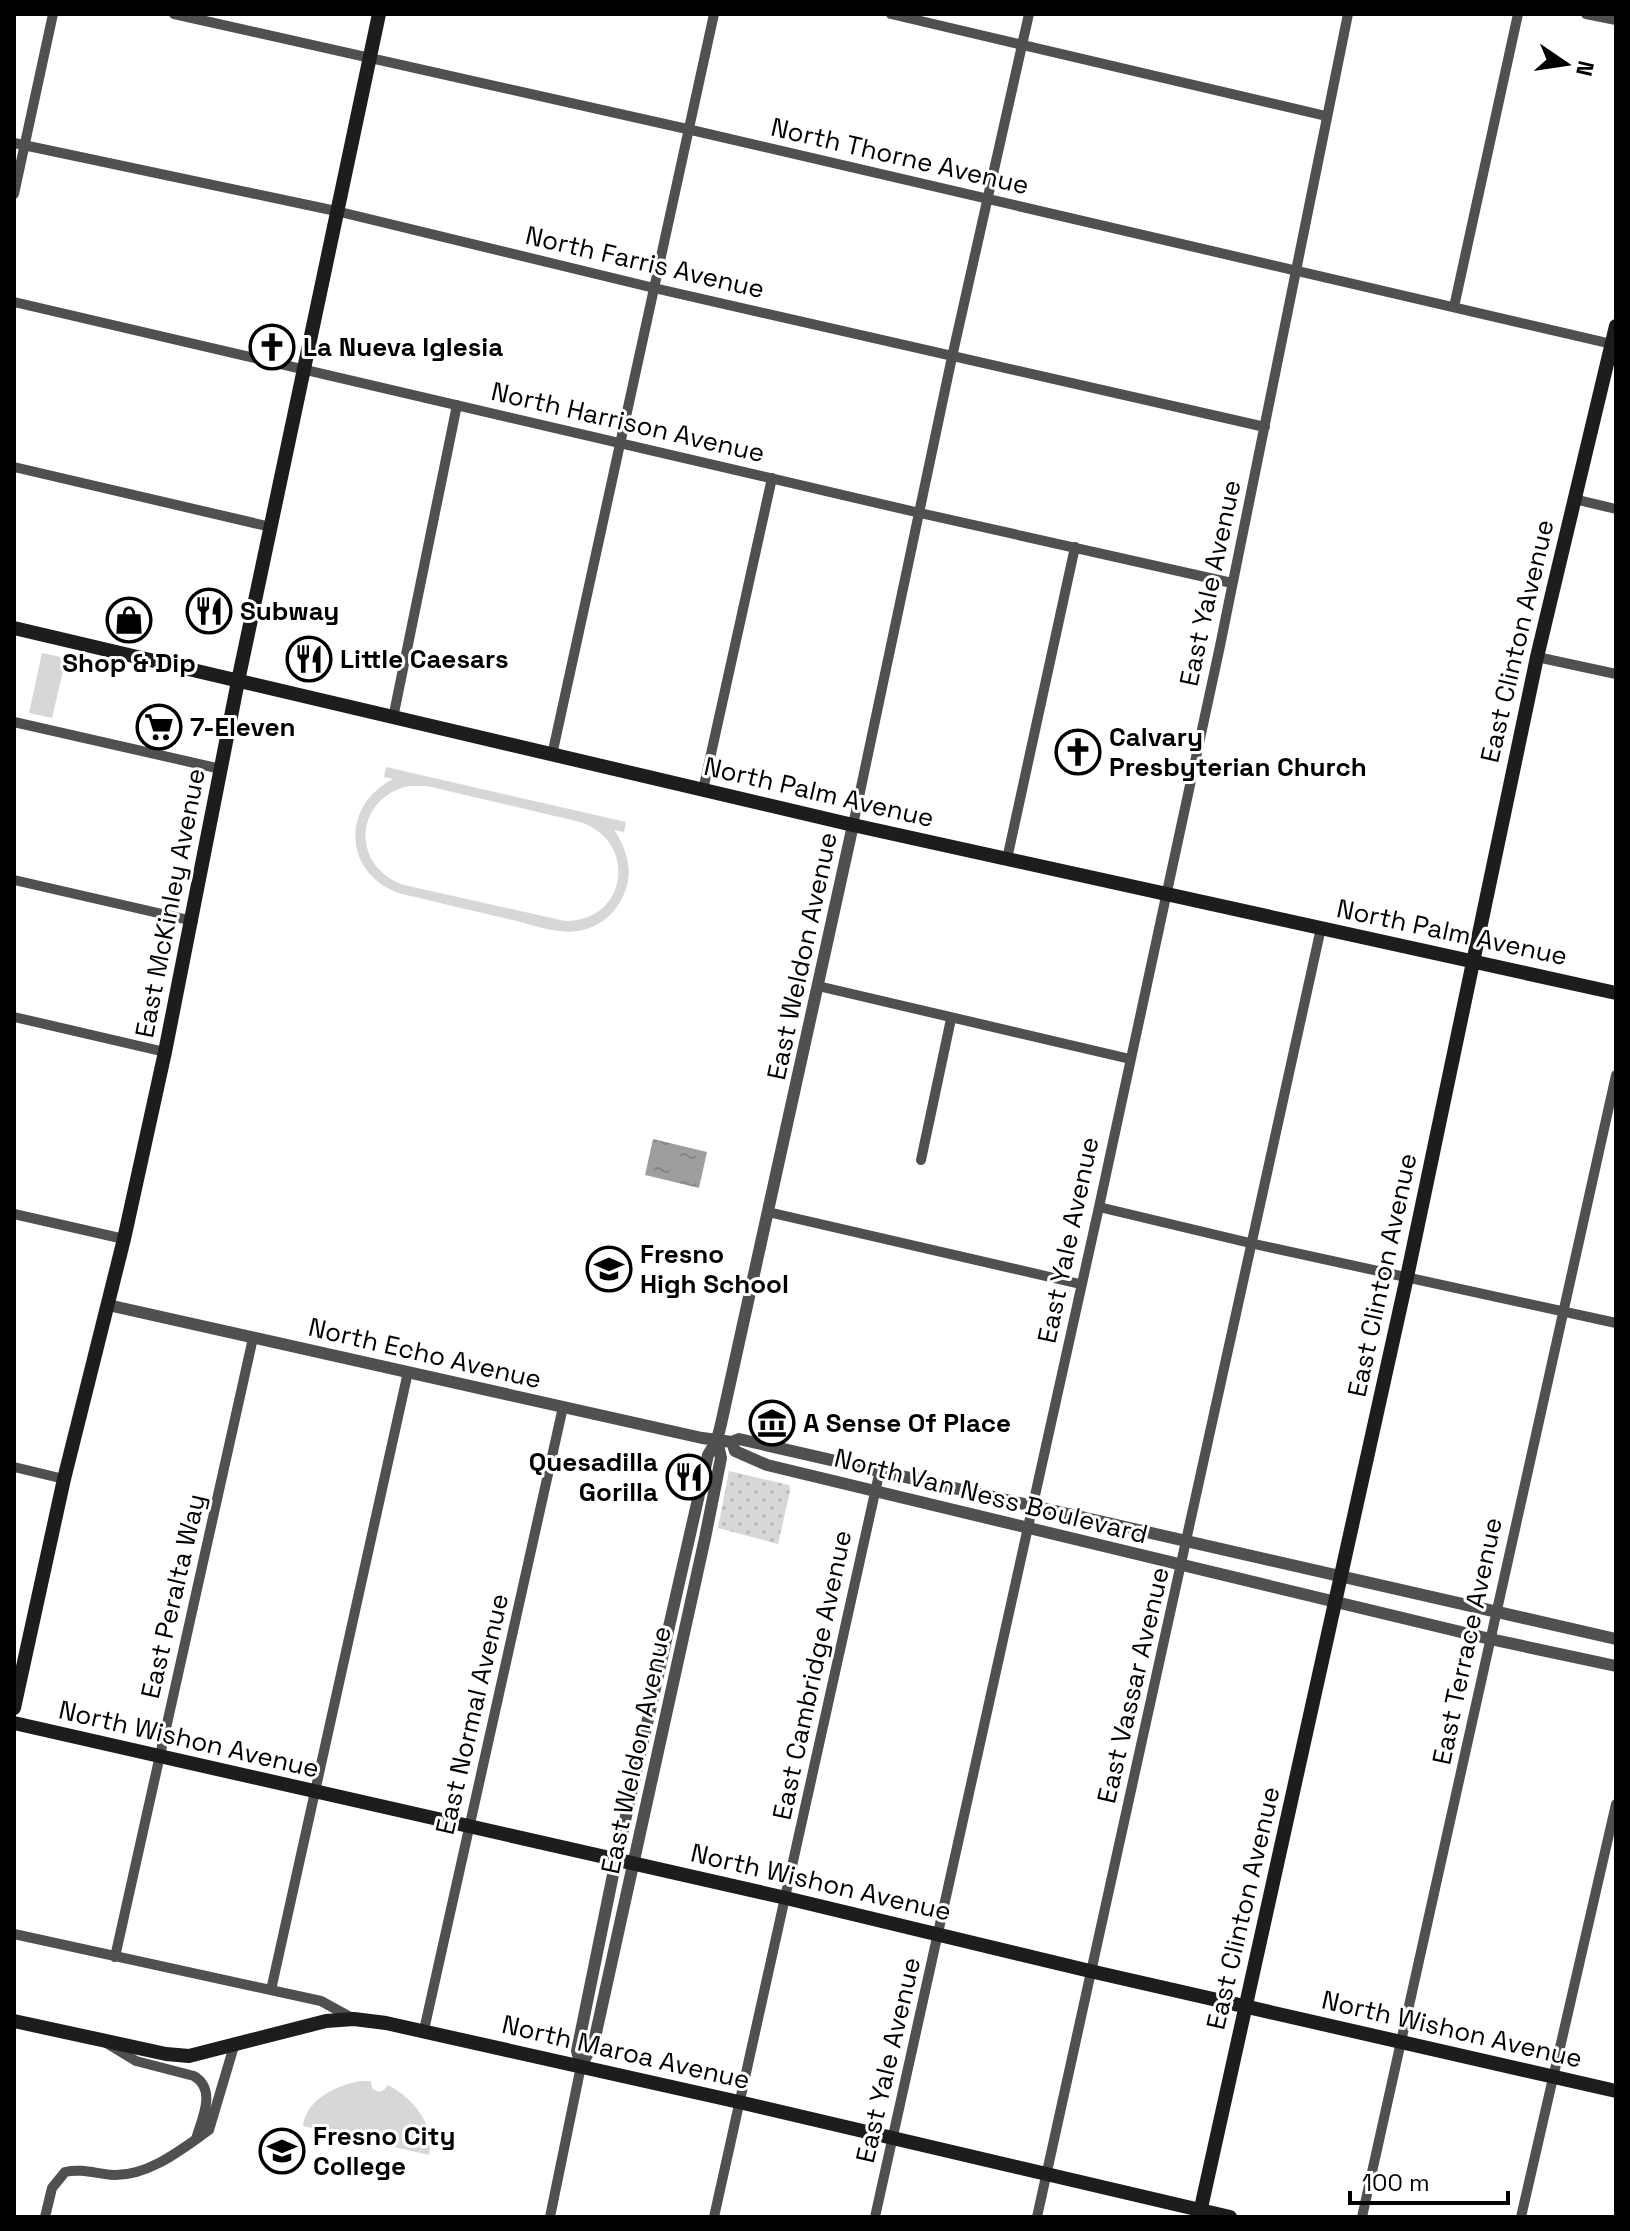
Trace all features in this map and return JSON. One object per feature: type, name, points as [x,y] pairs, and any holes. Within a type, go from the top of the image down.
[{"type":"main road","name":"East McKinley Avenue","points":[[14,1708],[64,1479],[124,1239],[165,1052],[238,681],[379,14]]},
{"type":"main road","name":"East Clinton Avenue","points":[[1200,2214],[1407,1277],[1537,657],[1616,326]]},
{"type":"main road","name":"North Palm Avenue","points":[[14,628],[853,825],[1616,993]]},
{"type":"main road","name":"North Wishon Avenue","points":[[14,1723],[1616,2091]]},
{"type":"main road","name":"North Maroa Avenue","points":[[354,2019],[424,2030],[1047,2174],[1200,2214],[1230,2217]]},
{"type":"main road","points":[[14,2021],[166,2054],[189,2056],[303,2025],[354,2019]]},
{"type":"street","points":[[14,194],[53,14]]},
{"type":"street","name":"North Thorne Avenue","points":[[174,14],[687,129],[1614,344]]},
{"type":"street","points":[[552,755],[714,14]]},
{"type":"street","points":[[891,14],[1326,116]]},
{"type":"street","name":"East Weldon Avenue","points":[[581,2066],[577,2051],[616,1860],[708,1455],[717,1440],[1029,14]]},
{"type":"street","name":"East Yale Avenue","points":[[875,2217],[1034,1507],[1166,895],[1348,14]]},
{"type":"street","points":[[1454,307],[1518,14]]},
{"type":"street","points":[[1586,14],[1616,20]]},
{"type":"street","name":"North Farris Avenue","points":[[14,143],[336,211],[654,288],[1265,427]]},
{"type":"street","name":"North Harrison Avenue","points":[[14,302],[1232,583]]},
{"type":"street","points":[[393,718],[457,405]]},
{"type":"street","points":[[14,467],[271,527]]},
{"type":"street","points":[[703,790],[772,478]]},
{"type":"street","points":[[1574,499],[1616,509]]},
{"type":"street","points":[[1007,859],[1075,547]]},
{"type":"street","points":[[1537,657],[1616,674]]},
{"type":"street","points":[[14,722],[221,769]]},
{"type":"street","points":[[14,880],[193,921]]},
{"type":"street","name":"East Vassar Avenue","points":[[1037,2217],[1321,928]]},
{"type":"street","points":[[818,986],[1130,1059]]},
{"type":"street","points":[[14,1017],[165,1052]]},
{"type":"street","points":[[921,1160],[951,1019]]},
{"type":"street","name":"East Terrace Avenue","points":[[1362,2217],[1616,1075]]},
{"type":"street","points":[[1099,1207],[1616,1323]]},
{"type":"street","points":[[768,1212],[1080,1284]]},
{"type":"street","points":[[14,1214],[124,1239]]},
{"type":"street","name":"North Echo Avenue","points":[[108,1305],[732,1442]]},
{"type":"street","name":"East Peralta Way","points":[[115,1957],[253,1338]]},
{"type":"street","points":[[271,1990],[408,1372]]},
{"type":"street","name":"East Normal Avenue","points":[[424,2030],[563,1407]]},
{"type":"street","name":"North Van Ness Boulevard","points":[[1616,1639],[880,1470],[739,1439],[732,1442],[735,1451],[752,1460],[1490,1639],[1616,1666]]},
{"type":"street","name":"East Weldon Avenue","points":[[550,2217],[581,2066],[594,2042],[687,1619],[721,1458],[717,1440]]},
{"type":"street","points":[[14,1467],[64,1479]]},
{"type":"street","name":"East Cambridge Avenue","points":[[714,2217],[880,1470]]},
{"type":"street","points":[[672,1615],[687,1619]]},
{"type":"street","points":[[645,1733],[661,1736]]},
{"type":"street","points":[[1521,2217],[1616,1804]]},
{"type":"street","name":"North Maroa Avenue","points":[[14,1934],[321,2001],[354,2019]]},
{"type":"street","points":[[100,2039],[136,2061],[201,2080],[207,2096],[196,2139]]},
{"type":"street","points":[[45,2217],[52,2188],[65,2172],[84,2170],[114,2175],[138,2172],[209,2130],[234,2046]]},
{"type":"shaded area","points":[[42,653],[66,658],[52,718],[29,713]]},
{"type":"shaded area","points":[[386,767],[626,822],[624,832],[614,830],[626,853],[629,869],[621,901],[606,919],[592,927],[562,931],[402,894],[383,885],[359,857],[356,840],[357,823],[363,806],[376,791],[393,779],[384,777]],"holes":[[[409,786],[427,786],[580,822],[599,832],[611,846],[618,862],[618,879],[613,895],[602,909],[586,918],[565,921],[404,885],[386,876],[374,864],[367,849],[369,818],[377,804],[391,793]]]},
{"type":"shaded area","points":[[729,1471],[789,1485],[778,1544],[718,1528]]},
{"type":"shaded area","points":[[371,2081],[372,2088],[378,2092],[388,2085],[414,2105],[429,2133],[429,2155],[303,2126],[305,2116],[316,2101],[342,2086]]},
{"type":"water","points":[[653,1139],[707,1152],[699,1188],[645,1175]]},
{"type":"place","name":"La Nueva Iglesia","points":[[272,347]]},
{"type":"place","name":"Subway","points":[[209,611]]},
{"type":"place","name":"Shop & Dip","points":[[129,620]]},
{"type":"place","name":"Little Caesars","points":[[309,659]]},
{"type":"place","name":"7-Eleven","points":[[159,727]]},
{"type":"place","name":"Calvary Presbyterian Church","points":[[1078,752]]},
{"type":"place","name":"Fresno High School","points":[[609,1269]]},
{"type":"place","name":"A Sense Of Place","points":[[772,1423]]},
{"type":"place","name":"Quesadilla Gorilla","points":[[689,1477]]},
{"type":"place","name":"Fresno City College","points":[[282,2151]]}]
